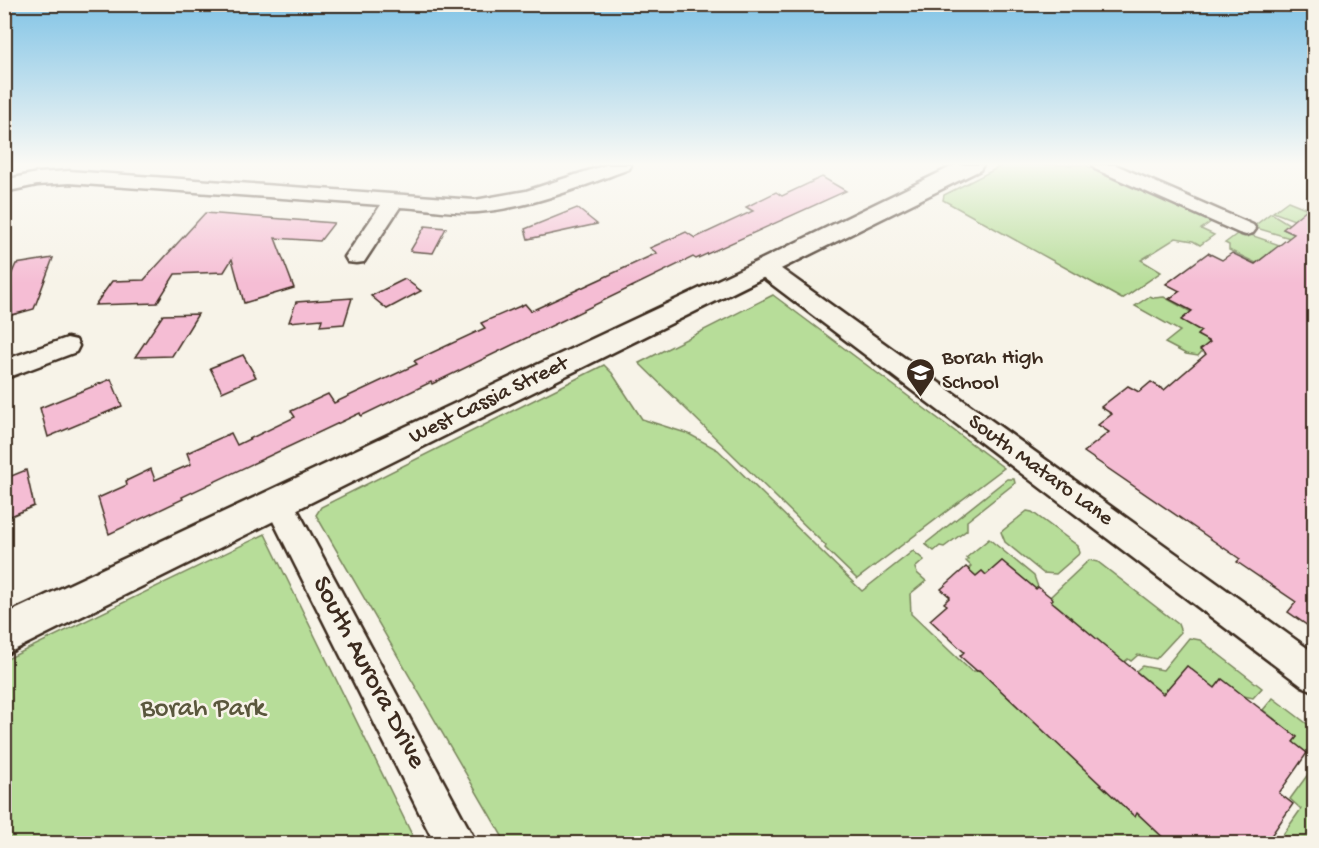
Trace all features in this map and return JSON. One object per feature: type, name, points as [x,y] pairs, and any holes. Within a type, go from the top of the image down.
[{"type":"street","points":[[356,257],[391,205]]},
{"type":"street","points":[[456,205],[497,205]]},
{"type":"street","name":"West Cassia Street","points":[[4,636],[892,205]]},
{"type":"street","points":[[1191,205],[1246,229]]},
{"type":"street","name":"South Mataro Lane","points":[[765,268],[1314,674]]},
{"type":"street","points":[[4,370],[67,346]]},
{"type":"street","name":"South Aurora Drive","points":[[279,503],[457,843]]},
{"type":"green space","points":[[951,205],[1172,205],[1211,222],[1201,229],[1214,235],[1200,245],[1193,241],[1176,238],[1141,260],[1161,272],[1122,299]]},
{"type":"green space","points":[[1283,205],[1297,205],[1308,209],[1294,220],[1273,212]]},
{"type":"green space","points":[[1271,213],[1289,224],[1283,229],[1314,243],[1314,248],[1253,227]]},
{"type":"green space","points":[[1237,234],[1244,237],[1248,234],[1314,257],[1314,264],[1286,266],[1265,257],[1256,263],[1229,250],[1229,245],[1225,243]]},
{"type":"green space","points":[[773,295],[1004,468],[857,579],[639,363]]},
{"type":"green space","points":[[1150,296],[1164,297],[1191,312],[1182,320],[1201,331],[1197,335],[1210,342],[1198,356],[1186,354],[1165,343],[1180,331],[1135,306]]},
{"type":"green space","points":[[604,365],[612,373],[642,419],[689,434],[718,450],[862,591],[913,551],[924,560],[915,568],[926,581],[910,594],[911,614],[971,671],[977,671],[986,663],[982,672],[1134,816],[1137,813],[1169,843],[506,843],[316,515],[321,507]]},
{"type":"green space","points":[[1007,479],[1014,479],[1015,483],[967,521],[967,530],[944,547],[940,546],[934,551],[925,544]]},
{"type":"green space","points":[[1027,511],[1032,512],[1078,546],[1080,553],[1056,574],[1043,573],[1005,542],[1001,532]]},
{"type":"green space","name":"Borah Park","points":[[265,534],[416,843],[5,843],[5,660]]},
{"type":"green space","points":[[989,539],[1034,576],[1038,587],[1031,594],[1032,586],[1002,561],[986,575],[982,571],[976,576],[968,569],[971,566],[966,558]]},
{"type":"green space","points":[[1089,560],[1098,562],[1178,624],[1181,632],[1156,659],[1138,655],[1131,661],[1128,659],[1124,662],[1055,604],[1045,606],[1050,597]]},
{"type":"green space","points":[[1189,638],[1200,640],[1262,688],[1253,698],[1244,696],[1222,679],[1215,688],[1187,666],[1163,694],[1136,671],[1142,666],[1163,670]]},
{"type":"green space","points":[[1273,698],[1314,729],[1314,743],[1307,753],[1293,742],[1297,737],[1263,710]]},
{"type":"green space","points":[[1314,766],[1314,843],[1277,843],[1301,809],[1290,799]]},
{"type":"building","points":[[751,205],[816,205],[696,259],[693,257],[432,384],[431,382],[361,416],[360,413],[109,534],[98,498],[127,485],[126,481],[151,469],[155,480],[191,464],[187,453],[231,433],[237,445],[295,417],[291,411],[328,394],[334,403],[417,364],[414,361],[485,328],[481,323],[525,304],[531,311],[657,253],[650,248],[686,232],[695,238],[753,211],[746,207]]},
{"type":"building","points":[[1314,205],[1314,630],[1288,612],[1296,602],[1237,562],[1240,559],[1084,452],[1109,432],[1098,425],[1112,414],[1101,407],[1128,386],[1139,392],[1151,382],[1164,390],[1206,354],[1200,350],[1210,342],[1197,335],[1201,331],[1181,320],[1192,311],[1169,299],[1180,291],[1166,284],[1208,253],[1222,260],[1232,253],[1255,264],[1294,234],[1283,229]]},
{"type":"building","points":[[577,208],[597,224],[528,239],[525,229]]},
{"type":"building","points":[[205,213],[334,223],[320,241],[275,238],[294,288],[244,303],[232,259],[224,272],[175,274],[157,303],[95,305],[112,281],[144,280]]},
{"type":"building","points":[[425,226],[446,228],[433,253],[410,251]]},
{"type":"building","points":[[53,258],[34,309],[12,315],[11,275],[16,264]]},
{"type":"building","points":[[405,279],[421,291],[387,309],[371,296]]},
{"type":"building","points":[[352,298],[344,324],[320,326],[322,319],[289,322],[296,302]]},
{"type":"building","points":[[198,314],[172,356],[135,357],[163,315]]},
{"type":"building","points":[[243,355],[256,377],[222,392],[210,368]]},
{"type":"building","points":[[111,379],[122,406],[48,437],[40,408]]},
{"type":"building","points":[[26,470],[34,506],[4,519],[4,479]]},
{"type":"building","points":[[1002,561],[1036,589],[1038,587],[1053,599],[1051,601],[1163,694],[1187,666],[1215,688],[1222,679],[1297,737],[1293,742],[1307,753],[1279,793],[1293,804],[1266,843],[1169,843],[1137,813],[1135,817],[979,670],[977,671],[960,656],[964,652],[930,620],[947,605],[944,603],[950,597],[941,589],[966,567],[976,576],[982,571],[986,575]]},
{"type":"place","name":"Borah High School","points":[[921,398]]}]
